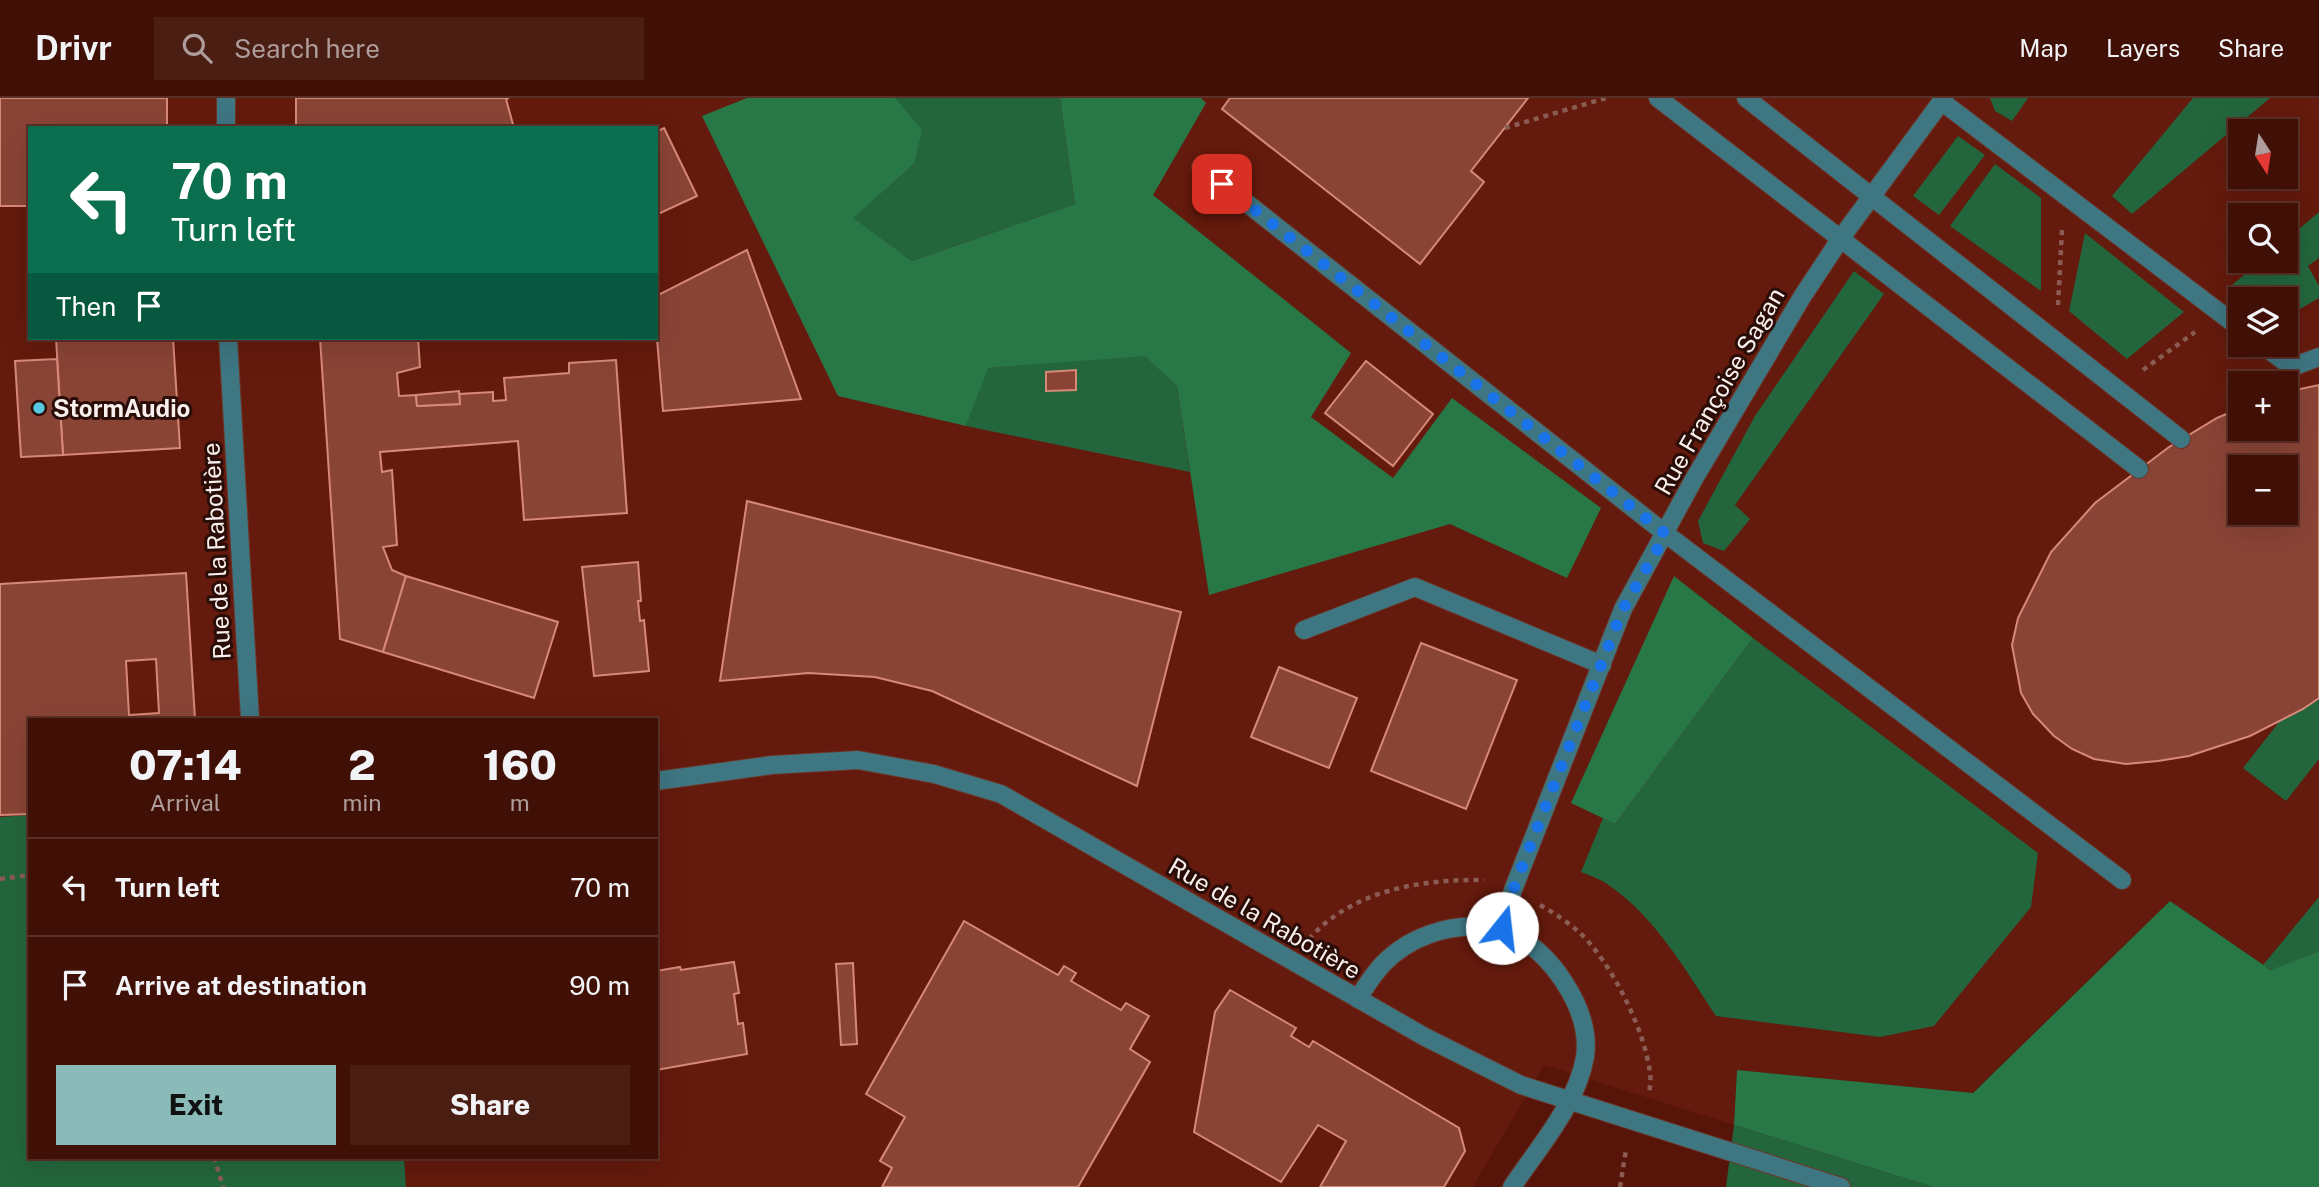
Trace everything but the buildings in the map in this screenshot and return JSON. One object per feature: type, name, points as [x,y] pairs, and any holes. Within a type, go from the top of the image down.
[{"type":"street","points":[[226,98],[226,126]]},
{"type":"street","points":[[1658,98],[2139,469]]},
{"type":"street","points":[[1746,98],[2181,439]]},
{"type":"street","points":[[1943,100],[2228,319]]},
{"type":"street","name":"Rue Françoise Sagan","points":[[1502,928],[1513,890],[1623,609],[1694,480],[1802,297],[1841,238],[1943,100]]},
{"type":"street","points":[[1201,167],[1666,534],[2122,880]]},
{"type":"street","name":"Rue de la Rabotière","points":[[229,340],[250,718]]},
{"type":"street","points":[[2278,357],[2292,367],[2319,357]]},
{"type":"street","points":[[1304,630],[1415,587],[1602,665]]},
{"type":"street","name":"Rue de la Rabotière","points":[[658,781],[772,765],[858,760],[934,774],[1001,794],[1425,1037],[1521,1085],[1841,1187]]},
{"type":"street","points":[[1358,999],[1383,963],[1400,949],[1424,936],[1468,926],[1502,928],[1525,940],[1561,977],[1576,1000],[1585,1026],[1585,1055],[1580,1078],[1570,1101],[1512,1187]]},
{"type":"path","points":[[1505,128],[1606,98]]},
{"type":"path","points":[[2056,341],[2064,194]]},
{"type":"path","points":[[2117,390],[2221,313]]},
{"type":"path","points":[[0,879],[28,875]]},
{"type":"path","points":[[215,1159],[223,1187]]},
{"type":"shaded area","points":[[0,98],[2319,98],[2319,951],[2272,970],[2170,901],[1972,1093],[1737,1070],[1734,1125],[1544,1065],[1473,1187],[406,1187],[404,1159],[658,1159],[658,718],[28,718],[28,815],[0,817]]},
{"type":"green space","points":[[747,98],[895,98],[922,130],[914,164],[853,218],[912,261],[1075,204],[1060,98],[1201,98],[1206,103],[1153,195],[1351,353],[1311,417],[1393,478],[1452,398],[1601,508],[1567,578],[1450,524],[1209,595],[1177,386],[1145,356],[988,368],[966,426],[838,396],[702,116]]},
{"type":"green space","points":[[895,98],[1060,98],[1075,204],[912,261],[852,218],[914,164]]},
{"type":"green space","points":[[1990,98],[2028,98],[2012,121],[1995,111]]},
{"type":"green space","points":[[2193,98],[2270,98],[2245,119],[2228,119],[2228,133],[2132,214],[2112,196]]},
{"type":"green space","points":[[1958,136],[1985,155],[1939,215],[1913,196]]},
{"type":"green space","points":[[1995,164],[2041,198],[2041,291],[1950,226]]},
{"type":"green space","points":[[2319,212],[2319,258],[2308,266],[2319,286],[2319,298],[2298,310],[2298,287],[2230,287],[2247,273],[2298,273],[2298,230]]},
{"type":"green space","points":[[2085,233],[2184,312],[2127,359],[2069,311]]},
{"type":"green space","points":[[1854,271],[1884,294],[1735,505],[1750,519],[1724,551],[1703,543],[1698,521],[1755,416]]},
{"type":"green space","points":[[1145,355],[1177,386],[1190,472],[966,426],[987,368]]},
{"type":"green space","points":[[1674,576],[1753,638],[1615,824],[1571,803]]},
{"type":"green space","points":[[1753,638],[2038,853],[2031,907],[1934,1026],[1880,1037],[1716,1016],[1669,946],[1642,913],[1607,884],[1581,872],[1603,818],[1615,824]]},
{"type":"green space","points":[[2319,671],[2319,759],[2286,801],[2243,768]]},
{"type":"green space","points":[[28,815],[28,1159],[404,1159],[406,1187],[0,1187],[0,817]]},
{"type":"green space","points":[[2319,897],[2319,951],[2272,970],[2263,965]]},
{"type":"green space","points":[[2170,901],[2271,970],[2319,951],[2319,1187],[1933,1187],[1734,1125],[1737,1070],[1973,1093]]},
{"type":"green space","points":[[1734,1125],[1933,1187],[1726,1187]]},
{"type":"place","name":"StormAudio","points":[[39,408]]},
{"type":"route","points":[[1222,184],[1666,534],[1623,609],[1513,890],[1502,928]]}]
